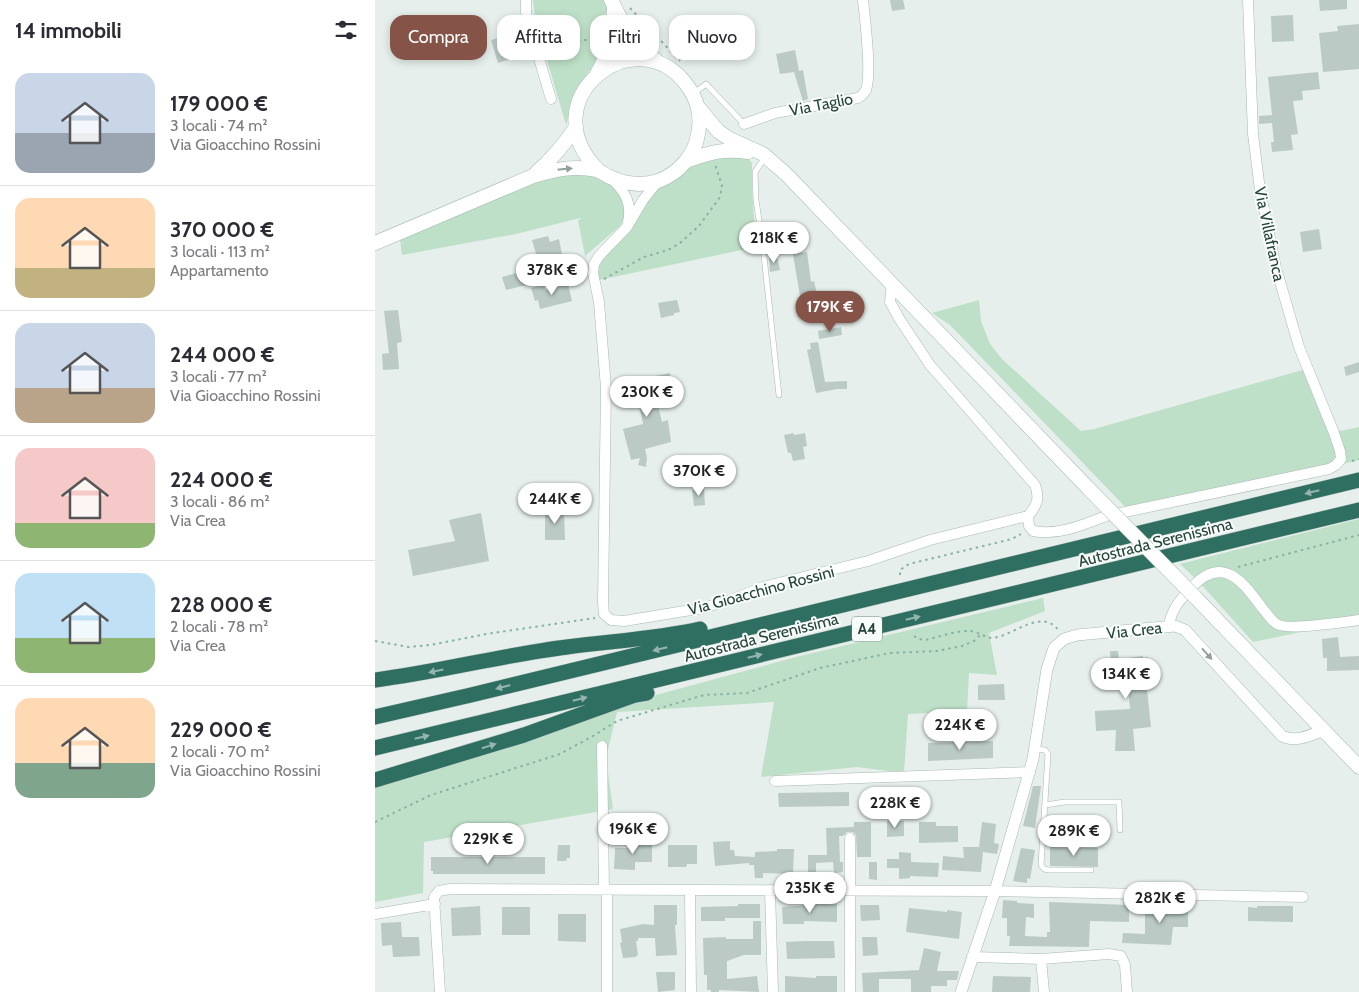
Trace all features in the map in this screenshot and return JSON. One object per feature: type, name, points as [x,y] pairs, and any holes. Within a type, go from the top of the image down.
[{"type":"highway","name":"Autostrada Serenissima","points":[[375,717],[1359,480]]},
{"type":"highway","name":"Autostrada Serenissima","points":[[375,748],[1359,510]]},
{"type":"highway","points":[[375,680],[426,674],[501,658],[566,647],[686,632],[1101,534],[1187,521]]},
{"type":"highway","points":[[375,780],[523,735],[635,695],[664,689],[727,663]]},
{"type":"main road","points":[[612,4],[631,40],[661,64],[677,73],[719,131],[728,138],[765,156],[786,174],[1359,767]]},
{"type":"main road","points":[[603,173],[583,151],[576,127],[576,113],[579,99],[604,60]]},
{"type":"main road","points":[[595,76],[610,66],[627,60],[644,60],[661,64]]},
{"type":"main road","points":[[375,243],[533,176],[568,168],[603,173],[624,182],[641,184],[658,181],[673,173],[686,161],[694,149],[700,121],[695,100]]},
{"type":"main road","points":[[533,176],[552,160],[576,127]]},
{"type":"main road","points":[[686,161],[708,153],[731,149],[765,156]]},
{"type":"street","points":[[526,0],[527,15]]},
{"type":"street","name":"Via Taglio","points":[[744,124],[775,113],[858,98],[865,92],[868,82],[867,31],[863,0]]},
{"type":"street","name":"Via Villafranca","points":[[1031,528],[1033,531],[1041,533],[1077,527],[1106,516],[1329,469],[1341,459],[1334,433],[1299,347],[1276,268],[1260,190],[1253,134],[1248,0]]},
{"type":"street","points":[[541,60],[551,99]]},
{"type":"street","points":[[603,173],[622,189],[627,198],[630,210],[627,227]]},
{"type":"street","points":[[604,614],[606,388],[599,302],[593,272],[594,264],[599,256],[627,227],[643,200],[658,181]]},
{"type":"street","points":[[892,283],[891,302],[899,320],[924,357],[948,387],[1035,485],[1039,495],[1034,509],[1027,516],[1031,528]]},
{"type":"street","name":"Via Gioacchino Rossini","points":[[604,614],[611,620],[624,621],[703,608],[763,588],[867,561],[930,540],[1027,516]]},
{"type":"street","points":[[1169,626],[1175,605],[1197,582],[1219,571],[1235,576],[1243,583],[1279,626],[1359,620]]},
{"type":"street","name":"Via Crea","points":[[1064,639],[1077,635],[1169,626],[1185,630],[1282,736],[1291,740],[1324,730]]},
{"type":"street","points":[[961,992],[995,891],[1030,772],[1047,670],[1054,648],[1064,639]]},
{"type":"street","points":[[602,746],[607,992]]},
{"type":"street","points":[[775,781],[1030,772]]},
{"type":"street","points":[[850,838],[850,992]]},
{"type":"street","points":[[440,992],[435,897],[439,891],[450,889],[995,891],[1303,897]]},
{"type":"street","points":[[690,890],[691,992]]},
{"type":"street","points":[[771,890],[773,992]]},
{"type":"street","points":[[375,914],[435,904]]},
{"type":"street","points":[[972,957],[1041,959],[1109,954],[1121,956],[1125,965],[1127,992]]},
{"type":"street","points":[[1041,959],[1044,992]]},
{"type":"lane","points":[[695,100],[706,84],[744,124]]},
{"type":"lane","points":[[765,156],[755,172],[756,200],[763,246],[779,395]]},
{"type":"lane","points":[[1035,748],[1045,750],[1048,754],[1040,862],[1042,868],[1049,870],[1091,870]]},
{"type":"lane","points":[[1045,805],[1065,802],[1119,802],[1120,830]]},
{"type":"path","points":[[900,575],[900,570],[909,564],[1012,539],[1031,528]]},
{"type":"path","points":[[1227,573],[1235,567],[1359,535]]},
{"type":"path","points":[[375,641],[409,647],[430,645],[486,634],[591,619],[604,614]]},
{"type":"path","points":[[914,636],[925,640],[969,631],[991,638],[1046,620],[1054,624],[1064,639]]},
{"type":"path","points":[[375,822],[431,796],[560,754],[617,721],[704,695],[747,693],[829,666],[890,653],[937,651],[961,646],[974,641],[981,634]]},
{"type":"green space","points":[[533,0],[606,0],[609,15],[590,15],[590,60],[597,60],[576,91],[566,125],[547,60],[580,60],[580,15],[535,15]]},
{"type":"green space","points":[[709,156],[746,156],[752,163],[756,247],[599,280],[597,269],[601,261],[653,190]]},
{"type":"green space","points":[[571,170],[594,176],[616,186],[623,194],[625,218],[620,226],[585,256],[578,220],[580,218],[516,234],[402,255],[400,239],[532,181]]},
{"type":"green space","points":[[979,300],[981,321],[990,344],[1003,360],[1081,431],[1094,429],[1306,369],[1317,397],[1340,431],[1359,427],[1359,460],[1133,515],[950,325],[932,313]]},
{"type":"green space","points":[[1359,519],[1359,625],[1311,630],[1253,642],[1199,582],[1180,564]]},
{"type":"green space","points":[[1043,598],[1045,611],[989,633],[997,675],[969,673],[967,711],[908,714],[904,773],[857,767],[761,777],[774,702],[617,712],[606,758],[613,809],[424,842],[423,893],[375,902],[375,788],[379,786],[645,698],[796,657]]},
{"type":"building","points":[[890,0],[903,0],[905,9],[892,11]]},
{"type":"building","points":[[1319,0],[1347,0],[1347,9],[1320,11]]},
{"type":"building","points":[[1293,15],[1294,41],[1272,42],[1271,16]]},
{"type":"building","points":[[1359,24],[1359,69],[1323,72],[1319,33],[1338,31],[1337,26]]},
{"type":"building","points":[[497,38],[497,60],[491,40]]},
{"type":"building","points":[[795,50],[799,71],[803,70],[808,99],[803,101],[794,72],[780,74],[776,54]]},
{"type":"building","points":[[497,60],[508,60],[498,63]]},
{"type":"building","points":[[1318,72],[1320,89],[1302,91],[1303,100],[1293,101],[1298,134],[1291,135],[1293,150],[1272,152],[1271,142],[1274,142],[1272,123],[1259,124],[1259,116],[1272,115],[1268,77]]},
{"type":"building","points":[[1319,229],[1322,249],[1303,252],[1300,232]]},
{"type":"building","points":[[548,236],[550,242],[559,239],[562,254],[538,261],[532,240]]},
{"type":"building","points":[[807,252],[811,282],[814,281],[821,312],[811,313],[810,309],[800,311],[799,303],[801,302],[793,254]]},
{"type":"building","points":[[777,256],[780,270],[770,272],[769,258]]},
{"type":"building","points":[[531,265],[535,283],[506,290],[502,277],[524,271],[523,266]]},
{"type":"building","points":[[568,284],[572,301],[540,309],[538,300],[535,301],[531,288],[544,285],[545,290]]},
{"type":"building","points":[[677,300],[680,312],[661,318],[658,303]]},
{"type":"building","points":[[398,310],[402,342],[397,343],[399,369],[383,370],[382,354],[389,353],[384,311]]},
{"type":"building","points":[[841,327],[842,335],[819,339],[818,331]]},
{"type":"building","points":[[818,342],[825,382],[847,381],[847,389],[816,393],[807,350],[811,349],[810,343]]},
{"type":"building","points":[[1359,362],[1359,372],[1346,376],[1344,367]]},
{"type":"building","points":[[670,373],[672,385],[652,388],[650,390],[655,407],[658,406],[662,422],[668,420],[671,442],[645,449],[646,467],[638,465],[640,458],[631,460],[623,429],[643,424],[638,401],[629,402],[624,382],[650,379],[650,377]]},
{"type":"building","points":[[794,433],[794,435],[805,433],[807,446],[803,447],[805,459],[793,461],[791,453],[788,453],[784,435]]},
{"type":"building","points":[[704,489],[705,505],[694,506],[692,490]]},
{"type":"building","points":[[545,509],[564,509],[565,540],[545,540]]},
{"type":"building","points":[[481,513],[489,561],[413,576],[408,550],[455,541],[449,520]]},
{"type":"building","points":[[1338,637],[1340,657],[1359,656],[1359,670],[1327,671],[1327,658],[1323,658],[1322,639]]},
{"type":"building","points":[[1110,651],[1118,651],[1119,659],[1148,657],[1149,669],[1145,670],[1151,727],[1133,729],[1135,751],[1115,751],[1116,730],[1096,731],[1095,711],[1130,709],[1128,686],[1105,688],[1103,668],[1111,667]]},
{"type":"building","points":[[1004,684],[1005,700],[978,700],[978,685]]},
{"type":"building","points":[[993,741],[993,758],[928,761],[928,743]]},
{"type":"building","points":[[1033,786],[1041,786],[1035,828],[1023,826]]},
{"type":"building","points":[[925,790],[926,805],[866,806],[866,792]]},
{"type":"building","points":[[849,792],[849,806],[779,807],[778,793]]},
{"type":"building","points":[[887,821],[904,821],[904,836],[887,837]]},
{"type":"building","points":[[854,822],[871,822],[871,857],[857,857],[856,835],[853,832],[847,832],[843,836],[839,836],[840,862],[843,862],[843,872],[834,873],[833,862],[816,863],[816,879],[808,879],[808,855],[827,855],[826,828],[854,827]]},
{"type":"building","points":[[919,822],[936,822],[936,826],[958,826],[958,842],[919,843]]},
{"type":"building","points":[[982,822],[996,824],[994,843],[999,844],[997,854],[983,852],[981,872],[942,870],[943,856],[964,858],[963,847],[979,847]]},
{"type":"building","points":[[632,840],[652,840],[652,862],[635,862],[635,870],[614,869],[615,848],[632,848]]},
{"type":"building","points":[[730,841],[730,850],[734,850],[735,856],[755,857],[755,852],[794,849],[793,874],[763,873],[763,878],[755,878],[754,865],[749,865],[749,863],[715,866],[713,842]]},
{"type":"building","points":[[558,845],[570,845],[570,858],[567,858],[566,861],[557,861]]},
{"type":"building","points":[[668,845],[697,845],[697,864],[687,864],[686,867],[668,867]]},
{"type":"building","points":[[1050,847],[1098,848],[1098,867],[1050,866]]},
{"type":"building","points":[[1021,848],[1035,850],[1030,879],[1027,878],[1027,883],[1013,881]]},
{"type":"building","points":[[899,852],[911,853],[911,862],[939,863],[938,877],[910,876],[910,878],[899,879],[899,868],[887,868],[887,859],[899,859]]},
{"type":"building","points":[[431,857],[545,857],[545,874],[433,874],[433,871],[431,871]]},
{"type":"building","points":[[869,862],[877,862],[877,880],[869,879]]},
{"type":"building","points":[[1003,900],[1034,904],[1034,918],[1026,917],[1025,936],[1047,937],[1047,932],[1050,932],[1049,902],[1129,905],[1129,922],[1090,921],[1089,947],[1009,946],[1010,936],[1007,936],[1007,918],[1002,918]]},
{"type":"building","points":[[738,904],[760,904],[760,918],[725,918],[725,921],[701,921],[701,907],[738,906]]},
{"type":"building","points":[[837,904],[837,922],[804,921],[804,924],[783,924],[782,907]]},
{"type":"building","points":[[1145,904],[1188,904],[1188,927],[1173,927],[1171,945],[1122,943],[1123,933],[1145,934]]},
{"type":"building","points":[[654,905],[677,905],[677,925],[675,925],[677,955],[656,956],[655,938],[638,938],[638,941],[636,941],[638,955],[636,957],[623,958],[620,929],[643,924],[654,925]]},
{"type":"building","points":[[860,905],[879,905],[880,920],[861,921]]},
{"type":"building","points":[[480,906],[481,935],[452,936],[451,908]]},
{"type":"building","points":[[1257,906],[1293,906],[1293,922],[1248,921],[1248,907],[1257,908]]},
{"type":"building","points":[[502,907],[530,907],[530,935],[502,935]]},
{"type":"building","points":[[909,908],[962,912],[959,939],[906,932]]},
{"type":"building","points":[[558,914],[586,914],[586,942],[558,941]]},
{"type":"building","points":[[753,921],[761,921],[761,955],[744,955],[727,961],[727,979],[757,976],[759,992],[719,990],[719,992],[711,992],[711,990],[707,990],[707,975],[704,975],[703,938],[753,939]]},
{"type":"building","points":[[401,922],[402,937],[419,937],[420,956],[393,957],[392,945],[382,946],[381,923]]},
{"type":"building","points":[[862,937],[877,937],[878,955],[863,956]]},
{"type":"building","points":[[834,941],[835,958],[787,959],[786,942]]},
{"type":"building","points":[[924,948],[941,952],[937,971],[959,971],[957,980],[947,980],[947,986],[931,986],[931,992],[911,992],[911,979],[879,979],[879,992],[863,992],[862,973],[919,970]]},
{"type":"building","points":[[656,972],[675,972],[675,990],[658,992]]},
{"type":"building","points":[[785,976],[816,978],[816,976],[837,976],[837,992],[785,992]]},
{"type":"building","points":[[993,976],[1031,977],[1030,992],[992,992]]}]
